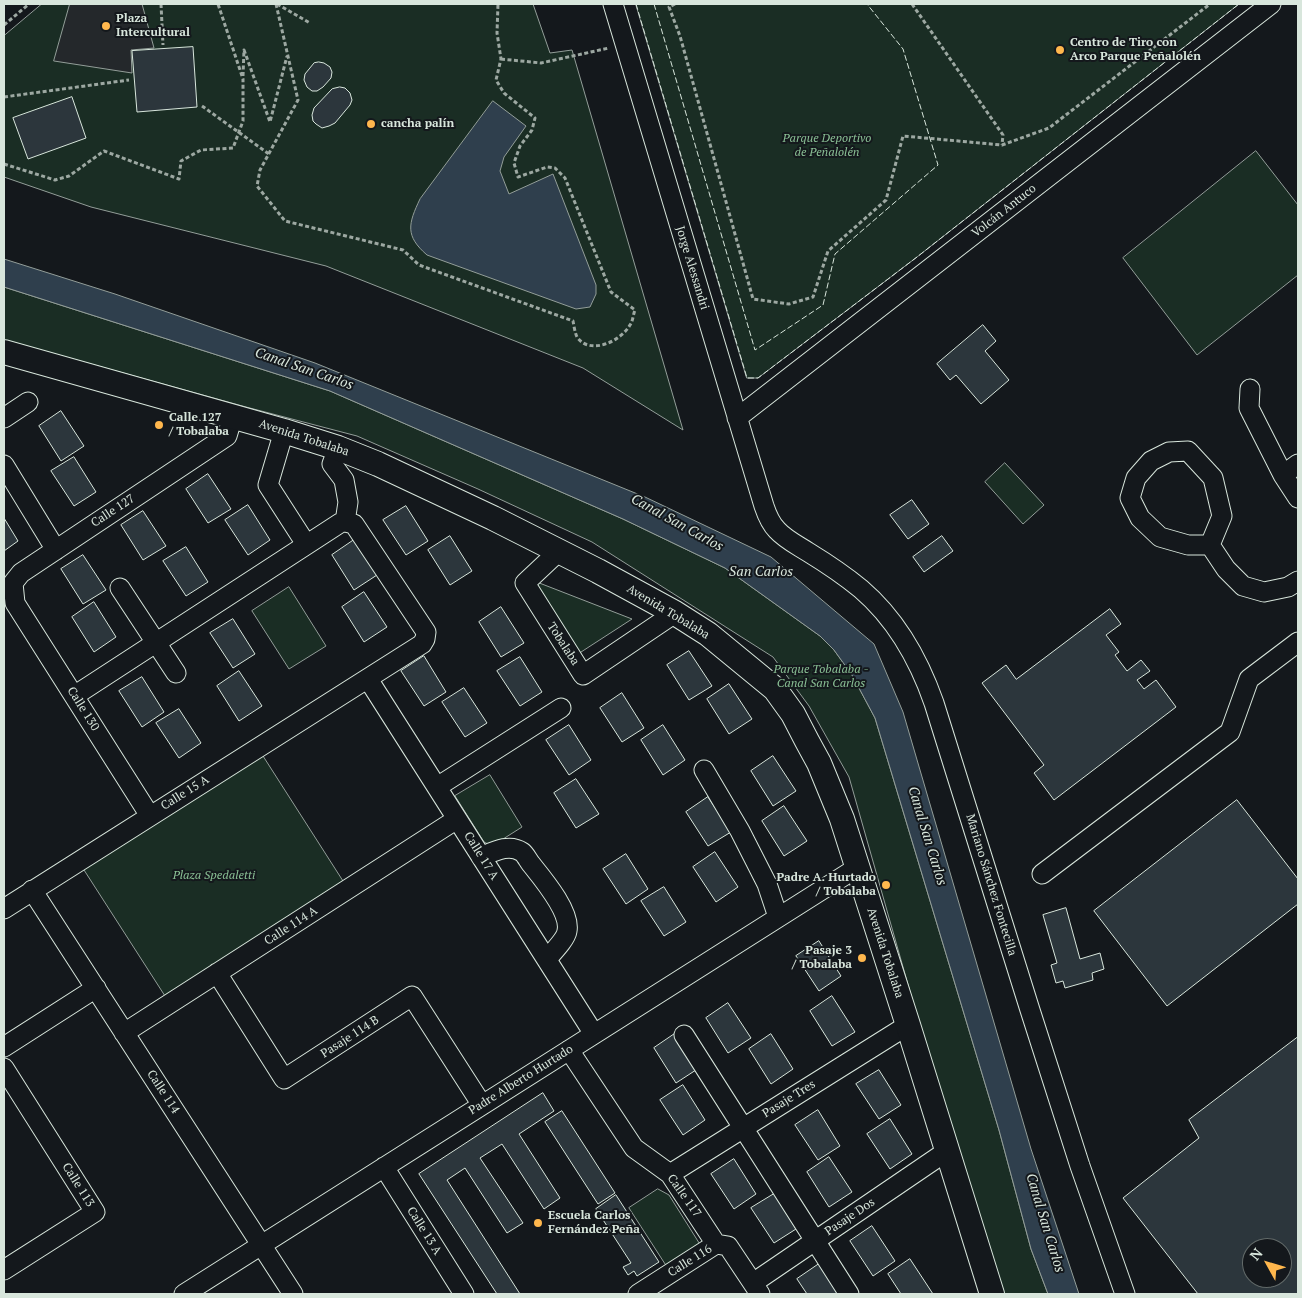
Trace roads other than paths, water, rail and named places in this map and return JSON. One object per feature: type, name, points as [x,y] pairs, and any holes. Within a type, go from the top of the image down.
[{"type":"main road","name":"Avenida Tobalaba","points":[[4,352],[284,431],[338,448],[410,479],[598,570],[675,613],[708,634],[769,684],[793,714],[819,763],[842,819],[947,1151],[987,1292]]},
{"type":"street","name":"Jorge Alessandri","points":[[613,4],[764,506],[769,519],[777,530]]},
{"type":"street","name":"Volcán Antuco","points":[[737,418],[1267,6]]},
{"type":"street","points":[[1250,389],[1249,408],[1291,469],[1298,498]]},
{"type":"street","points":[[4,418],[28,402]]},
{"type":"street","name":"Calle 127","points":[[10,606],[13,583],[21,573],[227,436],[233,416]]},
{"type":"street","points":[[284,431],[268,485],[306,544]]},
{"type":"street","points":[[74,696],[306,544],[340,523],[345,522],[348,502],[344,480],[332,464],[338,448]]},
{"type":"street","points":[[1188,451],[1213,478],[1222,516],[1210,545],[1188,545],[1160,537],[1140,518],[1130,498],[1136,478],[1151,461],[1169,452],[1188,451]]},
{"type":"street","points":[[4,465],[56,550]]},
{"type":"street","name":"Calle 15 A","points":[[4,909],[422,644],[426,632],[354,524],[345,522]]},
{"type":"street","name":"Mariano Sánchez Fontecilla","points":[[777,530],[788,540],[842,574],[872,599],[901,634],[924,674],[1080,1166],[1125,1294]]},
{"type":"street","points":[[1210,545],[1226,569],[1243,586],[1264,592],[1288,588],[1298,580]]},
{"type":"street","name":"Tobalaba","points":[[558,552],[525,583],[583,674],[675,613]]},
{"type":"street","points":[[120,588],[176,673]]},
{"type":"street","name":"Calle 130","points":[[10,606],[74,696],[150,816]]},
{"type":"street","points":[[1042,874],[1230,732],[1249,679],[1298,642]]},
{"type":"street","name":"Calle 17 A","points":[[368,679],[594,1034]]},
{"type":"street","points":[[437,787],[561,708]]},
{"type":"street","points":[[704,770],[740,831],[767,884],[778,917]]},
{"type":"street","name":"Calle 114 A","points":[[124,1033],[457,819]]},
{"type":"street","points":[[481,857],[509,848],[522,852],[560,903],[566,917],[567,932],[558,947],[546,959]]},
{"type":"street","name":"Padre Alberto Hurtado","points":[[184,1294],[858,867]]},
{"type":"street","name":"Calle 114","points":[[32,890],[293,1294]]},
{"type":"street","name":"Pasaje 114 B","points":[[216,973],[284,1079],[412,996],[482,1105]]},
{"type":"street","points":[[4,1047],[96,988]]},
{"type":"street","name":"Pasaje Tres","points":[[670,1174],[908,1025]]},
{"type":"street","points":[[684,1036],[850,1294]]},
{"type":"street","name":"Calle 117","points":[[569,1050],[634,1148],[670,1174],[716,1244],[728,1246],[756,1289]]},
{"type":"street","name":"Calle 113","points":[[4,1068],[95,1212],[4,1270]]},
{"type":"street","name":"Pasaje Dos","points":[[756,1289],[815,1240],[947,1151]]},
{"type":"street","name":"Calle 13 A","points":[[384,1167],[464,1294]]},
{"type":"street","name":"Calle 116","points":[[638,1294],[716,1244]]},
{"type":"water","points":[[493,101],[526,126],[504,157],[500,171],[509,194],[553,174],[596,285],[596,294],[590,307],[576,309],[427,255],[412,236],[411,223],[420,199]]},
{"type":"water","name":"San Carlos","points":[[4,259],[115,294],[315,363],[645,497],[771,557],[874,644],[903,712],[1031,1149],[1079,1294],[1048,1294],[1031,1249],[999,1130],[875,718],[852,675],[834,650],[820,636],[725,568],[623,519],[330,391],[4,287]]},
{"type":"place","name":"Plaza Intercultural","points":[[106,26]]},
{"type":"place","name":"Centro de Tiro con Arco Parque Peñalolén","points":[[1060,50]]},
{"type":"place","name":"cancha palín","points":[[371,124]]},
{"type":"place","name":"Calle 127 / Tobalaba","points":[[159,425]]},
{"type":"place","name":"Padre A. Hurtado / Tobalaba","points":[[886,885]]},
{"type":"place","name":"Pasaje 3 / Tobalaba","points":[[862,958]]},
{"type":"place","name":"Escuela Carlos Fernández Peña","points":[[538,1223]]},
{"type":"park label","name":"Parque Deportivo de Peñalolén","points":[[827,146]]},
{"type":"park label","name":"Parque Tobalaba - Canal San Carlos","points":[[821,677]]},
{"type":"park label","name":"Plaza Spedaletti","points":[[214,876]]},
{"type":"water label","name":"Canal San Carlos","points":[[304,369]]},
{"type":"water label","name":"Canal San Carlos","points":[[677,523]]},
{"type":"water label","name":"Canal San Carlos","points":[[927,836]]},
{"type":"water label","name":"Canal San Carlos","points":[[1045,1223]]}]
